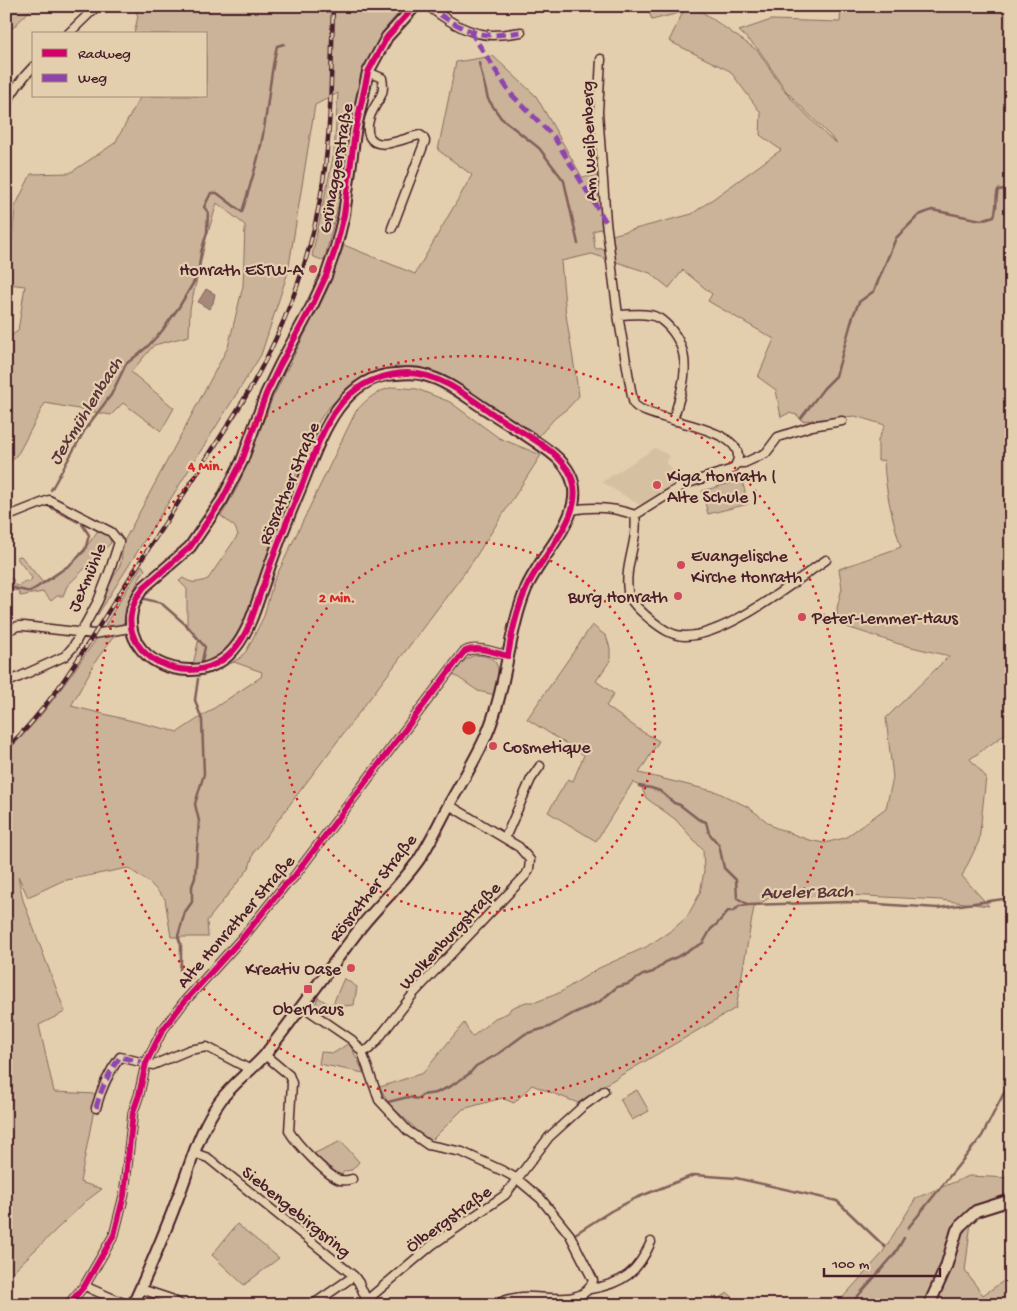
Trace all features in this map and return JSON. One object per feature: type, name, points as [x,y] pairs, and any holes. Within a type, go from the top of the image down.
[{"type":"street","points":[[70,32],[97,6]]},
{"type":"street","name":"Grünaggerstraße","points":[[130,628],[132,608],[138,594],[144,586],[190,547],[222,500],[234,478],[246,451],[266,394],[313,304],[326,276],[336,247],[344,215],[355,132],[368,72],[387,37],[415,6]]},
{"type":"street","points":[[428,6],[440,16],[477,34],[496,35],[521,32]]},
{"type":"street","name":"Am Weißenberg","points":[[601,59],[598,112],[606,222],[618,315],[635,404],[647,412],[673,420]]},
{"type":"street","points":[[6,105],[12,92],[32,68]]},
{"type":"street","points":[[368,72],[382,78],[384,85],[371,115],[368,128],[370,138],[378,143],[390,143],[420,135],[425,140],[392,228]]},
{"type":"street","points":[[618,315],[651,315],[661,319],[679,340],[686,371],[673,420],[711,432],[728,440],[735,446],[739,455],[738,463],[733,469],[685,484],[635,515]]},
{"type":"street","name":"Rösrather Straße","points":[[130,628],[143,651],[159,663],[177,669],[197,670],[221,661],[233,652],[241,641],[251,620],[276,546],[324,430],[342,403],[357,388],[388,374],[413,373],[425,375],[448,385],[544,448],[563,464],[570,475],[574,497],[571,510],[563,530],[528,583],[512,633],[499,701],[481,746],[422,855],[368,919],[265,1055],[220,1101],[202,1130],[166,1230],[134,1305]]},
{"type":"street","points":[[738,463],[744,464],[766,453],[778,437],[812,426],[842,421]]},
{"type":"street","name":"Jexmühle","points":[[6,517],[49,500],[111,532],[118,540],[110,570],[98,601],[78,640],[65,656],[6,683]]},
{"type":"street","points":[[571,510],[596,507],[618,509],[635,515]]},
{"type":"street","points":[[635,515],[636,527],[628,577],[628,594],[639,609],[662,629],[677,634],[686,636],[712,629],[753,610],[826,560]]},
{"type":"street","points":[[6,630],[24,626],[80,633]]},
{"type":"street","name":"Jexmühle","points":[[80,633],[94,634],[130,628]]},
{"type":"street","name":"Alte Honrather Straße","points":[[68,1305],[85,1285],[110,1245],[120,1214],[129,1160],[131,1122],[140,1095],[146,1063],[162,1031],[172,1017],[224,960],[285,885],[293,878],[463,653],[467,650],[474,650],[508,656]]},
{"type":"street","points":[[504,838],[531,780],[540,766]]},
{"type":"street","name":"Wolkenburgstraße","points":[[362,1052],[369,1049],[375,1043],[414,993],[526,876],[529,869],[530,860],[519,847],[449,805]]},
{"type":"street","points":[[302,1006],[352,1040],[362,1052],[379,1100],[408,1131],[428,1145],[462,1152],[516,1178],[544,1203],[570,1235],[593,1280],[590,1289]]},
{"type":"street","points":[[96,1108],[99,1096],[110,1072],[120,1057],[153,1065],[189,1050],[208,1047],[251,1070]]},
{"type":"street","points":[[265,1055],[289,1076],[292,1082],[290,1131],[293,1138],[338,1180],[346,1181],[352,1179]]},
{"type":"street","name":"Ölbergstraße","points":[[368,1302],[432,1245],[505,1195],[516,1178],[549,1137],[582,1107],[604,1091]]},
{"type":"street","name":"Siebengebirgsring","points":[[194,1153],[208,1158],[354,1276],[368,1302]]},
{"type":"street","points":[[929,1305],[946,1267],[957,1230],[976,1211],[1011,1200]]},
{"type":"street","points":[[495,1305],[522,1297],[566,1298],[580,1295],[590,1289],[621,1281],[639,1266],[652,1242]]},
{"type":"street","points":[[312,1305],[354,1276]]},
{"type":"street","points":[[85,1285],[128,1305]]},
{"type":"street","points":[[140,1289],[171,1299],[181,1305]]},
{"type":"shaded area","points":[[6,6],[34,6],[6,35]]},
{"type":"shaded area","points":[[133,6],[405,6],[388,25],[363,70],[348,167],[324,261],[312,256],[334,153],[338,93],[315,105],[288,272],[261,355],[97,616],[94,614],[121,563],[123,543],[228,347],[243,286],[245,225],[217,203],[206,239],[190,309],[189,336],[154,345],[131,372],[174,408],[161,431],[123,403],[111,415],[45,403],[19,452],[6,468],[6,339],[18,331],[25,286],[8,284],[15,207],[31,174],[70,173],[115,143],[140,98],[208,98],[208,32],[134,32],[138,16]]},
{"type":"shaded area","points":[[647,6],[694,6],[758,51],[785,92],[828,137],[837,143],[786,91],[759,50],[739,31],[771,20],[840,22],[841,7],[1011,6],[1011,730],[970,759],[986,777],[979,841],[962,876],[989,906],[940,900],[848,895],[769,898],[754,907],[736,1008],[601,1087],[578,1103],[532,1085],[514,1103],[502,1098],[463,1109],[431,1141],[413,1130],[414,1127],[388,1103],[380,1087],[423,1073],[464,1023],[472,1037],[495,1018],[508,1013],[511,1008],[526,1002],[536,1002],[559,993],[599,968],[646,947],[672,930],[687,917],[700,893],[704,871],[703,850],[675,819],[646,798],[642,788],[633,782],[596,841],[548,812],[568,779],[573,781],[584,755],[527,719],[592,625],[606,636],[610,648],[610,661],[596,681],[614,694],[606,706],[641,731],[659,741],[639,773],[717,792],[748,807],[774,827],[809,840],[824,843],[845,838],[886,808],[893,778],[886,718],[949,656],[899,644],[838,624],[837,608],[842,588],[839,569],[901,547],[890,504],[884,460],[878,461],[878,440],[885,425],[855,416],[802,421],[797,415],[789,413],[781,417],[776,390],[758,377],[774,339],[708,301],[712,294],[683,270],[669,288],[650,273],[592,254],[561,261],[566,315],[579,396],[568,408],[555,418],[539,436],[458,383],[437,372],[424,368],[399,367],[386,369],[362,379],[342,394],[329,407],[319,421],[306,447],[243,626],[223,653],[211,660],[193,665],[199,638],[187,624],[187,589],[179,581],[183,578],[195,582],[208,579],[238,535],[235,527],[221,516],[237,488],[272,399],[327,290],[344,245],[415,274],[472,175],[438,150],[456,62],[493,56],[536,96],[582,177],[598,176],[604,228],[593,231],[595,249],[613,248],[612,235],[692,214],[781,150],[760,135],[761,113],[730,71],[669,41],[683,12],[652,20]]},
{"type":"shaded area","points":[[206,289],[215,294],[209,309],[198,302]]},
{"type":"shaded area","points":[[394,387],[417,389],[450,402],[499,438],[541,455],[471,564],[254,852],[249,868],[207,921],[208,937],[171,937],[165,899],[150,883],[128,868],[62,881],[28,897],[18,876],[23,900],[65,1012],[39,1025],[54,1092],[97,1094],[80,1182],[102,1189],[86,1201],[6,1278],[6,752],[43,712],[97,638],[114,636],[97,659],[71,706],[178,732],[261,677],[262,672],[234,662],[229,664],[240,658],[247,650],[264,616],[273,583],[356,411],[373,396]]},
{"type":"shaded area","points":[[655,448],[670,456],[666,463],[683,481],[647,504],[638,504],[602,482]]},
{"type":"shaded area","points":[[742,480],[748,504],[708,514],[702,491]]},
{"type":"shaded area","points":[[99,529],[109,533],[111,543],[67,586],[63,596],[57,596],[51,601],[43,592],[20,596],[19,591],[6,589],[6,576],[14,580],[12,584],[18,586],[25,581],[30,582],[32,578],[16,557],[21,556],[44,584],[74,559]]},
{"type":"shaded area","points":[[142,565],[145,570],[129,600],[125,621],[121,625],[116,626],[105,625]]},
{"type":"shaded area","points":[[477,655],[486,656],[496,663],[498,674],[495,695],[478,691],[453,674],[466,660]]},
{"type":"shaded area","points":[[344,978],[357,987],[354,1005],[332,1007],[327,1014],[315,1006],[318,997],[328,1004],[333,1004]]},
{"type":"shaded area","points":[[349,1043],[364,1073],[319,1064],[321,1052],[334,1053]]},
{"type":"shaded area","points":[[637,1090],[649,1111],[632,1120],[620,1099]]},
{"type":"shaded area","points":[[341,1141],[359,1162],[352,1170],[345,1171],[340,1176],[313,1154]]},
{"type":"shaded area","points":[[969,1176],[1011,1178],[1011,1196],[973,1206],[965,1271],[983,1295],[1011,1276],[1011,1305],[836,1305],[881,1255],[916,1198]]},
{"type":"shaded area","points":[[237,1224],[279,1258],[244,1285],[212,1255]]},
{"type":"shaded area","points":[[728,1293],[742,1305],[707,1305]]},
{"type":"waterway","name":"Jexmühlenbach","points":[[51,490],[86,428],[111,395],[126,364],[147,347],[162,331],[198,275],[201,252],[207,232],[208,212],[204,207],[211,193],[217,193],[242,212],[261,145],[277,46],[284,44]]},
{"type":"waterway","points":[[479,63],[488,99],[501,118],[539,148],[564,181],[578,244]]},
{"type":"waterway","points":[[801,418],[824,388],[836,376],[853,316],[859,302],[874,291],[896,238],[919,215],[932,210],[981,220],[994,216],[998,190],[1011,188]]},
{"type":"waterway","name":"Jexmühlenbach","points":[[48,506],[78,522]]},
{"type":"waterway","name":"Jexmühlenbach","points":[[6,586],[30,592],[71,564],[85,550],[89,535],[82,524]]},
{"type":"waterway","points":[[145,599],[161,603],[185,624],[205,647],[202,661]]},
{"type":"waterway","points":[[180,970],[181,945],[178,936],[185,912],[192,902],[199,821],[195,804],[204,774],[202,720],[195,700],[198,679]]},
{"type":"waterway","name":"Aueler Bach","points":[[639,786],[660,791],[674,803],[680,805],[698,819],[706,822],[709,833],[719,845],[724,868],[736,880],[737,898],[749,905],[847,902],[938,908],[1011,898]]},
{"type":"waterway","points":[[388,1102],[408,1097],[418,1099],[422,1095],[436,1093],[451,1086],[469,1074],[476,1066],[498,1054],[525,1034],[549,1027],[599,1002],[617,987],[653,972],[667,961],[703,943],[711,929],[728,911],[734,911],[739,906],[749,905]]},
{"type":"waterway","name":"Aueler Bach","points":[[908,1228],[982,1136],[1011,1079]]},
{"type":"waterway","points":[[575,1234],[611,1211],[636,1198],[694,1175],[736,1178],[837,1201],[885,1247]]},
{"type":"waterway","points":[[850,1305],[894,1255],[904,1238]]},
{"type":"railway","points":[[6,749],[39,714],[81,654],[243,401],[282,325],[293,298],[310,244],[322,188],[329,120],[333,6]]},
{"type":"marked path","points":[[428,6],[451,22],[477,33],[493,35],[521,32]]},
{"type":"marked path","points":[[470,31],[511,94],[554,137],[606,222]]},
{"type":"marked path","points":[[96,1108],[106,1081],[120,1057],[146,1063]]},
{"type":"cycle path","points":[[68,1305],[85,1285],[114,1235],[124,1195],[133,1112],[146,1063],[162,1031],[184,1002],[293,878],[463,653],[468,650],[479,649],[508,656],[511,637],[522,599],[530,581],[564,528],[570,514],[574,499],[574,484],[562,462],[546,447],[443,382],[419,374],[406,373],[381,377],[358,388],[347,397],[330,419],[317,445],[282,534],[250,624],[233,651],[216,664],[197,670],[173,668],[158,662],[146,654],[137,643],[132,631],[131,617],[135,602],[144,587],[190,547],[222,500],[242,461],[266,394],[326,276],[344,215],[355,132],[368,72],[387,37],[415,6]]},
{"type":"place","name":"Honrath ESTW-A","points":[[313,269]]},
{"type":"place","name":"Kiga Honrath ( Alte Schule )","points":[[657,485]]},
{"type":"place","name":"Evangelische Kirche Honrath","points":[[681,565]]},
{"type":"place","name":"Burg Honrath","points":[[678,596]]},
{"type":"place","name":"Peter-Lemmer-Haus","points":[[802,617]]},
{"type":"place","name":"Cosmetique","points":[[493,746]]},
{"type":"place","name":"Kreativ Oase","points":[[351,968]]},
{"type":"place","name":"Oberhaus","points":[[308,989]]}]
